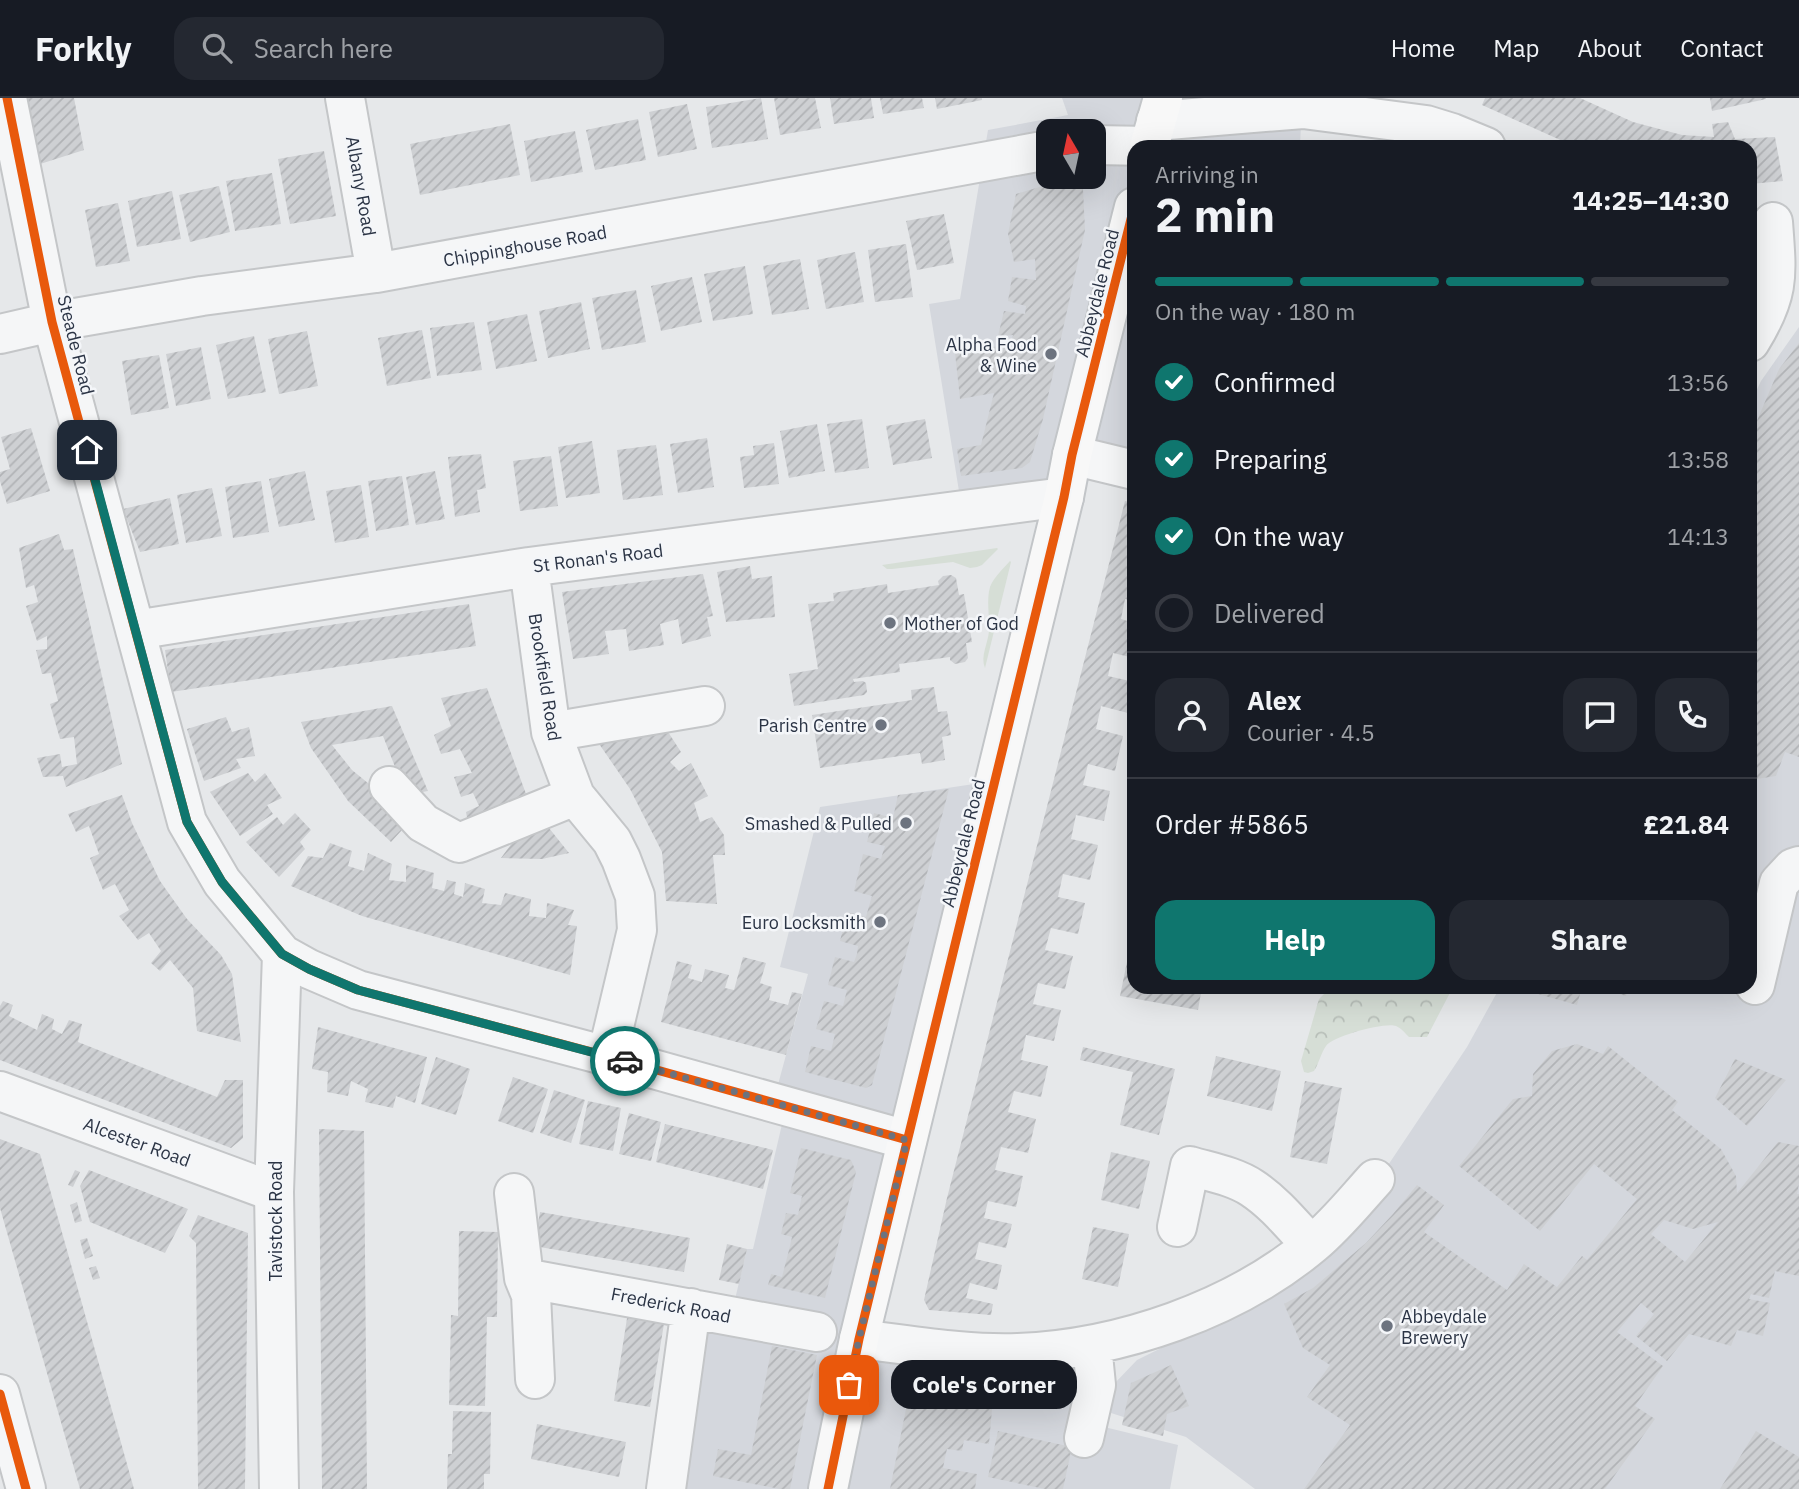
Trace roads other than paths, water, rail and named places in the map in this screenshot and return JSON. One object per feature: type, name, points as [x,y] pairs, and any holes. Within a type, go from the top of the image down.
[{"type":"main road","name":"Abbeydale Road","points":[[828,1489],[859,1339],[1127,235]]},
{"type":"street","name":"Steade Road","points":[[7,98],[52,322],[187,822],[222,882],[282,954],[358,990],[907,1140]]},
{"type":"street","name":"Albany Road","points":[[345,98],[376,273]]},
{"type":"street","points":[[1106,142],[1154,128],[1303,109],[1435,112],[1452,133],[1469,140]]},
{"type":"street","name":"Chippinghouse Road","points":[[0,334],[52,322],[202,296],[376,273],[1036,152]]},
{"type":"street","points":[[1757,331],[1774,290],[1774,220]]},
{"type":"street","points":[[1072,455],[1127,468]]},
{"type":"street","name":"St Ronan's Road","points":[[135,630],[529,567],[1064,497]]},
{"type":"street","name":"Brookfield Road","points":[[529,567],[551,733],[575,796],[612,841],[635,895],[637,930],[607,1056]]},
{"type":"street","points":[[551,733],[705,706]]},
{"type":"street","points":[[389,786],[423,823],[459,843],[575,796]]},
{"type":"street","points":[[1757,976],[1779,883],[1793,868],[1799,866]]},
{"type":"street","name":"Tavistock Road","points":[[278,1489],[274,1192],[282,954]]},
{"type":"street","name":"Alcester Road","points":[[0,1091],[274,1192]]},
{"type":"street","points":[[1177,1227],[1190,1166],[1236,1180],[1252,1188],[1270,1202],[1311,1245]]},
{"type":"street","points":[[859,1339],[978,1352],[1017,1353],[1092,1345],[1148,1330],[1215,1304],[1254,1284],[1311,1245],[1376,1179]]},
{"type":"street","points":[[514,1193],[524,1278],[531,1295],[535,1379]]},
{"type":"street","name":"Frederick Road","points":[[524,1278],[817,1332]]},
{"type":"street","points":[[666,1489],[691,1308]]},
{"type":"street","points":[[1084,1438],[1096,1385],[1092,1345]]},
{"type":"street","points":[[0,1394],[14,1466]]},
{"type":"place","name":"Alpha Food & Wine","points":[[1051,354]]},
{"type":"place","name":"Mother of God","points":[[890,623]]},
{"type":"place","name":"Parish Centre","points":[[881,725]]},
{"type":"place","name":"Smashed & Pulled","points":[[906,823]]},
{"type":"place","name":"Euro Locksmith","points":[[880,922]]},
{"type":"place","name":"Abbeydale Brewery","points":[[1387,1326]]},
{"type":"place","name":"Cole's Corner","points":[[849,1385]]}]
